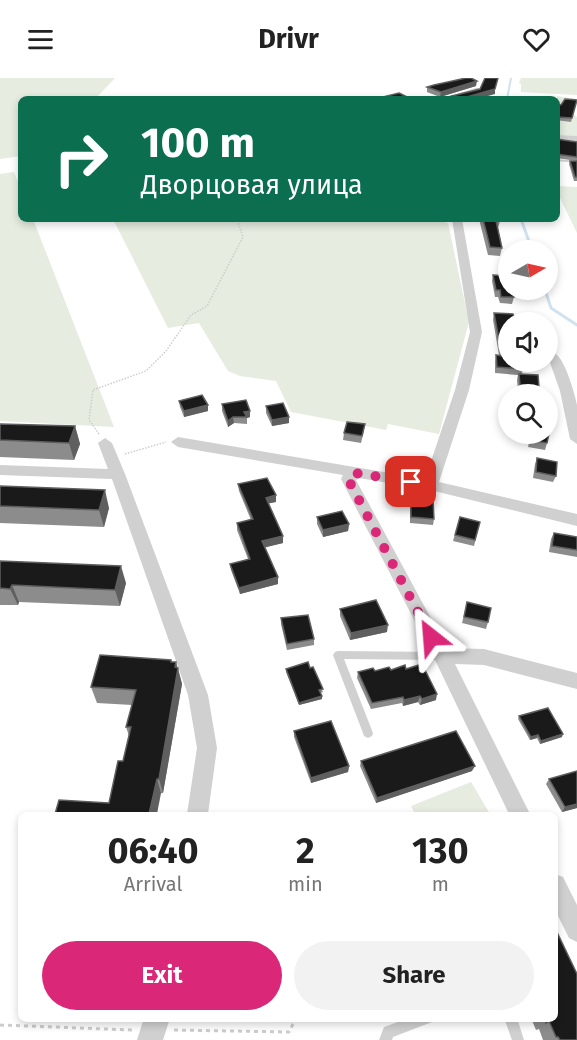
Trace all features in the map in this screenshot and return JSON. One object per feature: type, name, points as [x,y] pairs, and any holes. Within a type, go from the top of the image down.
[{"type":"street","points":[[455,96],[476,90]]},
{"type":"street","points":[[560,137],[577,139]]},
{"type":"street","points":[[430,485],[462,390],[476,332],[458,222]]},
{"type":"street","points":[[558,367],[567,391],[577,439]]},
{"type":"street","points":[[178,442],[430,485],[577,520]]},
{"type":"street","points":[[105,443],[198,695],[207,748],[198,812]]},
{"type":"street","points":[[0,470],[118,474]]},
{"type":"street","points":[[355,473],[348,479],[442,657],[519,812]]},
{"type":"street","points":[[442,657],[483,657],[577,681]]},
{"type":"street","points":[[558,891],[577,930]]},
{"type":"lane","points":[[560,160],[577,162]]},
{"type":"lane","points":[[368,733],[338,655],[442,657]]},
{"type":"lane","points":[[385,1040],[389,1032],[417,1022]]},
{"type":"lane","points":[[511,1022],[518,1040]]},
{"type":"path","points":[[105,443],[89,420],[93,390],[146,371],[166,351],[191,315],[207,306],[243,237],[238,222]]},
{"type":"path","points":[[0,1025],[289,1032],[293,1022]]},
{"type":"shaded area","points":[[0,78],[115,78],[98,96],[18,96],[18,156],[0,159]]},
{"type":"shaded area","points":[[521,78],[577,78],[577,95],[521,92],[519,83]]},
{"type":"shaded area","points":[[560,96],[576,99],[571,112],[577,117],[577,138],[560,136]]},
{"type":"shaded area","points":[[14,172],[18,182],[18,222],[34,222],[114,427],[0,421],[0,174]]},
{"type":"shaded area","points":[[560,186],[577,187],[577,233],[560,198]]},
{"type":"shaded area","points":[[115,222],[448,223],[469,322],[439,434],[388,424],[386,430],[291,412],[276,381],[240,376],[228,371],[199,323],[168,328]]},
{"type":"shaded area","points":[[471,782],[489,812],[414,812],[411,806]]},
{"type":"building","points":[[466,78],[477,81],[441,92],[427,87],[434,85]]},
{"type":"building","points":[[485,78],[498,78],[495,89],[470,96],[452,96],[480,89]]},
{"type":"building","points":[[399,93],[405,96],[387,96]]},
{"type":"building","points":[[565,99],[577,100],[572,118],[560,117],[561,105]]},
{"type":"building","points":[[560,140],[577,142],[577,157],[560,155]]},
{"type":"building","points":[[570,161],[577,161],[577,177],[575,177]]},
{"type":"building","points":[[484,222],[496,222],[500,240],[498,240],[498,248],[490,247]]},
{"type":"building","points":[[493,275],[498,275],[498,290],[496,290]]},
{"type":"building","points":[[494,313],[498,313],[498,334]]},
{"type":"building","points":[[519,374],[538,375],[539,384],[520,384]]},
{"type":"building","points":[[202,395],[208,405],[184,411],[179,401]]},
{"type":"building","points":[[246,400],[250,411],[244,412],[247,417],[233,417],[228,421],[222,404]]},
{"type":"building","points":[[283,403],[289,417],[272,420],[266,406]]},
{"type":"building","points":[[347,422],[365,424],[362,436],[344,433]]},
{"type":"building","points":[[0,424],[75,426],[69,443],[0,440]]},
{"type":"building","points":[[537,458],[557,462],[556,476],[536,472]]},
{"type":"building","points":[[267,478],[276,495],[266,498],[283,536],[262,541],[278,577],[239,588],[230,564],[250,559],[237,523],[253,519],[238,484]]},
{"type":"building","points":[[0,486],[105,490],[99,510],[0,506]]},
{"type":"building","points":[[414,498],[433,500],[434,519],[411,517],[411,504],[414,504]]},
{"type":"building","points":[[342,511],[349,524],[323,530],[317,517]]},
{"type":"building","points":[[460,517],[480,522],[475,540],[455,535]]},
{"type":"building","points":[[554,533],[577,537],[577,550],[552,546]]},
{"type":"building","points":[[0,561],[121,566],[115,590],[12,585],[10,589],[0,588]]},
{"type":"building","points":[[376,600],[388,625],[351,633],[340,609]]},
{"type":"building","points":[[467,602],[491,608],[488,622],[464,617]]},
{"type":"building","points":[[308,615],[314,639],[287,644],[281,618]]},
{"type":"building","points":[[100,655],[176,662],[175,667],[178,668],[159,779],[157,779],[149,812],[56,812],[59,800],[109,803],[118,761],[123,761],[131,727],[126,727],[136,690],[91,687]]},
{"type":"building","points":[[308,662],[310,668],[313,667],[323,689],[319,690],[322,696],[299,703],[286,669]]},
{"type":"building","points":[[422,664],[437,694],[422,699],[420,696],[404,700],[403,697],[372,703],[358,672],[389,667],[391,670],[405,665],[406,669]]},
{"type":"building","points":[[548,708],[563,734],[541,741],[538,735],[531,737],[519,716]]},
{"type":"building","points":[[331,721],[349,766],[311,778],[294,731]]},
{"type":"building","points":[[456,731],[475,766],[377,798],[361,761]]},
{"type":"building","points":[[577,771],[577,804],[565,807],[549,779]]},
{"type":"building","points":[[558,934],[577,974],[577,1040],[560,1040],[556,1037],[549,1022],[558,1022]]},
{"type":"waterway","points":[[508,96],[511,78]]},
{"type":"waterway","points":[[522,222],[528,240]]},
{"type":"waterway","points":[[548,300],[551,308],[577,325]]},
{"type":"route","points":[[411,482],[355,473],[348,479],[431,637]]}]
